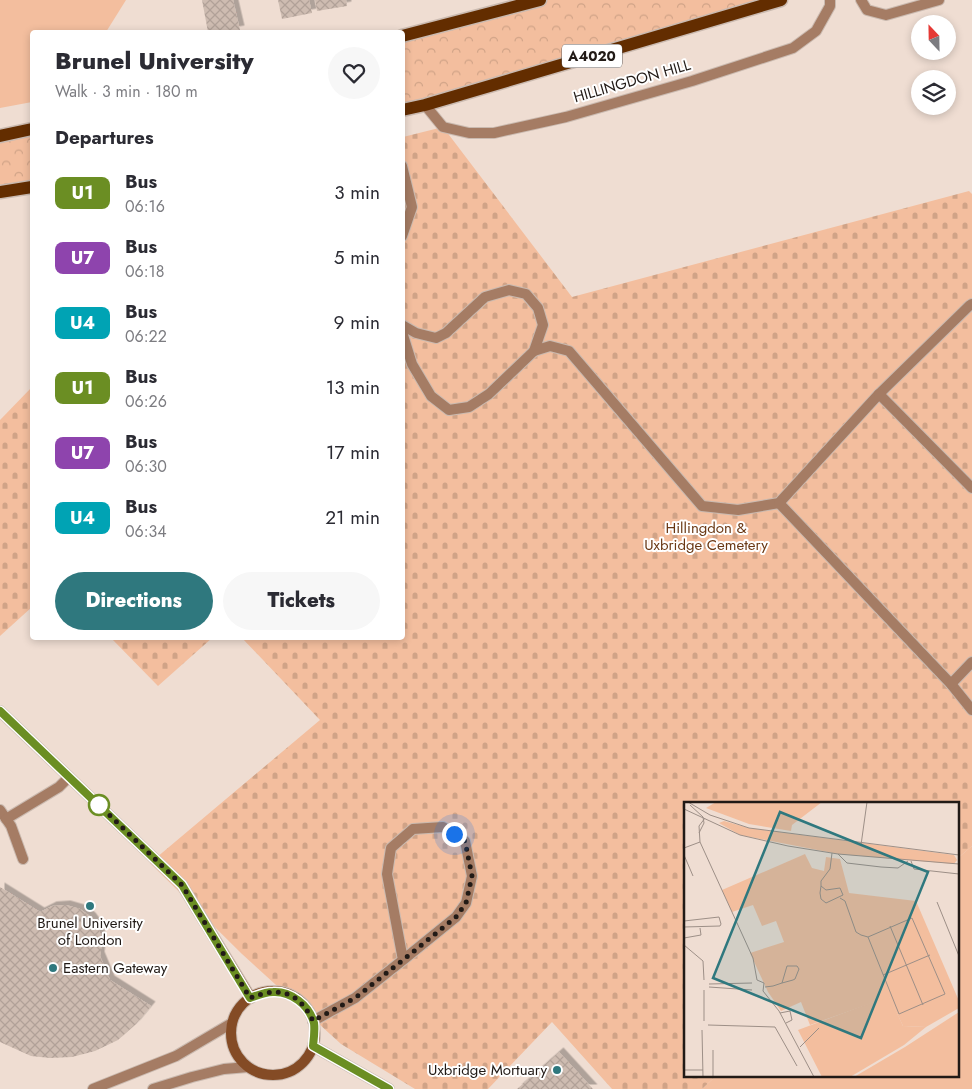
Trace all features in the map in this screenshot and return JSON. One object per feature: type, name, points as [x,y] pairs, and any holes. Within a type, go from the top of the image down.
[{"type":"main road","points":[[405,35],[540,0]]},
{"type":"main road","name":"A4020","points":[[405,109],[426,105],[781,0]]},
{"type":"main road","points":[[0,136],[30,129]]},
{"type":"main road","points":[[0,192],[30,187]]},
{"type":"street","points":[[0,711],[182,885],[250,998]]},
{"type":"street","points":[[262,993],[288,994],[299,1000],[308,1010],[313,1021],[315,1033],[313,1046],[307,1058],[298,1067],[286,1073],[273,1075],[260,1073],[248,1067],[239,1058],[233,1048],[231,1036],[232,1023],[239,1009],[250,998],[262,993]]},
{"type":"street","points":[[313,1046],[389,1089]]},
{"type":"lane","name":"HILLINGDON HILL","points":[[426,105],[443,127],[469,134],[494,133],[566,117],[692,81],[792,48],[816,31],[830,6],[830,0]]},
{"type":"lane","points":[[861,0],[867,10],[886,15],[939,0]]},
{"type":"lane","points":[[405,178],[412,207],[405,227]]},
{"type":"lane","points":[[405,327],[416,334],[436,338],[446,333],[485,297],[509,290],[526,294],[538,308],[543,325],[534,351]]},
{"type":"lane","points":[[405,342],[412,364],[431,396],[449,410],[469,408],[489,394],[534,351],[550,346],[569,351],[702,506],[738,510],[779,503],[878,394],[972,304]]},
{"type":"lane","points":[[878,394],[972,488]]},
{"type":"lane","points":[[779,503],[951,684],[972,710]]},
{"type":"lane","points":[[951,684],[972,662]]},
{"type":"lane","points":[[22,859],[11,826],[3,815],[59,787],[69,777]]},
{"type":"lane","points":[[313,1021],[355,998],[403,960],[456,917],[466,903],[472,876],[465,841],[443,827],[413,829],[391,848],[387,874],[403,960]]},
{"type":"lane","points":[[92,1089],[176,1056],[232,1023]]},
{"type":"lane","points":[[153,1089],[192,1076],[224,1069],[248,1067]]},
{"type":"green space","points":[[0,0],[126,0],[107,30],[30,30],[30,102],[0,108]]},
{"type":"green space","points":[[540,0],[781,0],[405,109],[405,35]]},
{"type":"green space","name":"Hillingdon & Uxbridge Cemetery","points":[[443,127],[572,297],[969,191],[972,194],[972,846],[960,856],[960,802],[684,802],[684,1076],[716,1076],[702,1089],[612,1089],[552,1022],[488,1089],[415,1089],[341,1044],[242,954],[150,863],[320,720],[244,640],[405,640],[405,136]]},
{"type":"green space","points":[[30,129],[30,187],[0,192],[0,136]]},
{"type":"green space","points":[[30,389],[30,609],[0,636],[0,420]]},
{"type":"green space","points":[[113,640],[210,640],[158,686]]},
{"type":"green space","points":[[972,846],[972,1089],[702,1089],[716,1076],[960,1076],[960,856]]},
{"type":"building","points":[[202,0],[233,0],[240,30],[208,30]]},
{"type":"building","points":[[278,0],[309,0],[312,13],[282,19]]},
{"type":"building","points":[[315,0],[346,0],[347,6],[317,11]]},
{"type":"building","name":"Eastern Gateway","points":[[0,887],[40,912],[52,906],[66,905],[80,909],[91,917],[99,928],[102,942],[100,956],[110,980],[151,1006],[136,1024],[118,1040],[95,1051],[72,1057],[50,1058],[31,1056],[0,1042]]},
{"type":"building","name":"Uxbridge Mortuary","points":[[559,1052],[593,1089],[517,1089]]},
{"type":"bus line","name":"U1","points":[[0,711],[182,885],[250,998],[262,993],[275,992],[288,994],[299,1000],[308,1010],[313,1021],[315,1033],[313,1046],[389,1089]]},
{"type":"place","name":"Brunel University of London","points":[[90,906]]},
{"type":"place","name":"Eastern Gateway","points":[[53,968]]},
{"type":"place","name":"Uxbridge Mortuary","points":[[557,1070]]},
{"type":"route","points":[[99,805],[182,885],[250,998],[262,993],[288,994],[299,1000],[308,1010],[313,1021],[355,998],[456,917],[466,903],[472,876],[465,841],[454,834]]}]
